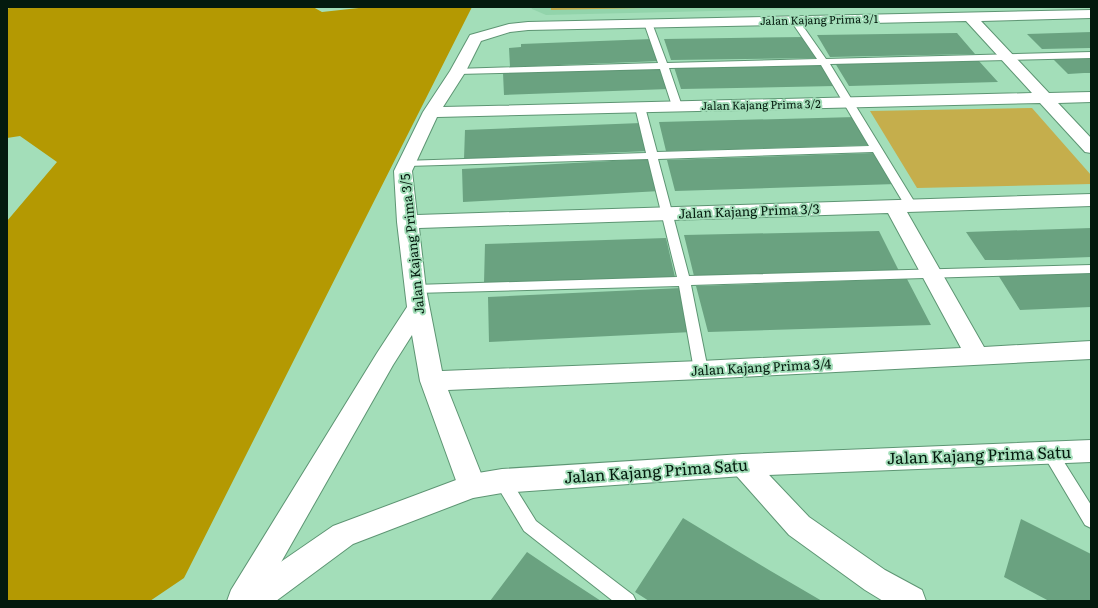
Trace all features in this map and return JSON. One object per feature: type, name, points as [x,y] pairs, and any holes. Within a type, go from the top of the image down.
[{"type":"street","name":"Jalan Kajang Prima 3/1","points":[[548,25],[970,18],[1091,14]]},
{"type":"street","points":[[970,18],[1090,145]]},
{"type":"street","name":"Jalan Kajang Prima 3/5","points":[[472,486],[432,381],[417,298],[407,222],[403,170],[431,112],[458,71],[476,38],[527,19],[548,25]]},
{"type":"street","name":"Jalan Kajang Prima 3/2","points":[[431,112],[1091,97]]},
{"type":"street","name":"Jalan Kajang Prima 3/3","points":[[407,222],[1091,200]]},
{"type":"street","points":[[903,206],[932,274],[977,356]]},
{"type":"street","points":[[242,601],[385,359],[417,298]]},
{"type":"street","name":"Jalan Kajang Prima 3/4","points":[[432,381],[701,370],[1091,350]]},
{"type":"street","name":"Jalan Kajang Prima Satu","points":[[251,601],[343,535],[472,486],[502,480],[743,465],[1091,451]]},
{"type":"street","points":[[743,465],[799,526],[875,580],[911,601]]},
{"type":"lane","points":[[795,20],[823,61],[876,149],[903,206]]},
{"type":"lane","points":[[648,23],[677,106]]},
{"type":"lane","points":[[458,71],[1091,55]]},
{"type":"lane","points":[[640,107],[684,281],[701,370]]},
{"type":"lane","points":[[407,163],[876,149]]},
{"type":"lane","points":[[417,298],[684,281],[1091,269]]},
{"type":"lane","points":[[1048,452],[1091,520]]},
{"type":"lane","points":[[502,480],[530,526],[627,601]]},
{"type":"shaded area","points":[[12,7],[313,7],[322,12],[368,7],[472,7],[184,578],[150,601],[7,601],[7,221],[57,162],[20,136],[7,138],[7,9]]},
{"type":"shaded area","points":[[531,7],[885,7],[546,15],[532,9]]},
{"type":"shaded area","points":[[551,7],[688,7],[551,10]]},
{"type":"shaded area","points":[[1032,108],[1091,175],[1091,184],[917,188],[870,111]]},
{"type":"building","points":[[1091,32],[1091,48],[1042,49],[1027,34]]},
{"type":"building","points":[[957,33],[975,54],[830,57],[817,35]]},
{"type":"building","points":[[805,37],[817,58],[671,60],[664,39]]},
{"type":"building","points":[[652,39],[660,61],[510,67],[509,48],[521,47],[521,44]]},
{"type":"building","points":[[1091,56],[1091,73],[1068,74],[1051,57]]},
{"type":"building","points":[[978,60],[998,82],[849,86],[835,63]]},
{"type":"building","points":[[822,63],[835,86],[681,89],[674,67]]},
{"type":"building","points":[[661,67],[669,89],[504,95],[503,73]]},
{"type":"building","points":[[856,117],[872,145],[666,151],[659,122]]},
{"type":"building","points":[[641,123],[649,151],[464,159],[465,130]]},
{"type":"building","points":[[877,153],[896,184],[675,191],[667,160]]},
{"type":"building","points":[[649,159],[660,191],[463,202],[462,169]]},
{"type":"building","points":[[1091,228],[1091,257],[1007,260],[985,260],[966,232]]},
{"type":"building","points":[[879,231],[899,271],[694,276],[684,235]]},
{"type":"building","points":[[666,238],[675,277],[484,283],[485,244]]},
{"type":"building","points":[[1091,272],[1091,307],[1020,310],[998,275]]},
{"type":"building","points":[[907,279],[931,325],[708,332],[696,286]]},
{"type":"building","points":[[681,288],[692,332],[489,342],[488,297]]},
{"type":"building","points":[[683,518],[822,601],[649,601],[635,592]]},
{"type":"building","points":[[1021,519],[1091,554],[1091,601],[1049,601],[1004,577]]},
{"type":"building","points":[[527,552],[555,571],[601,601],[490,601]]}]
